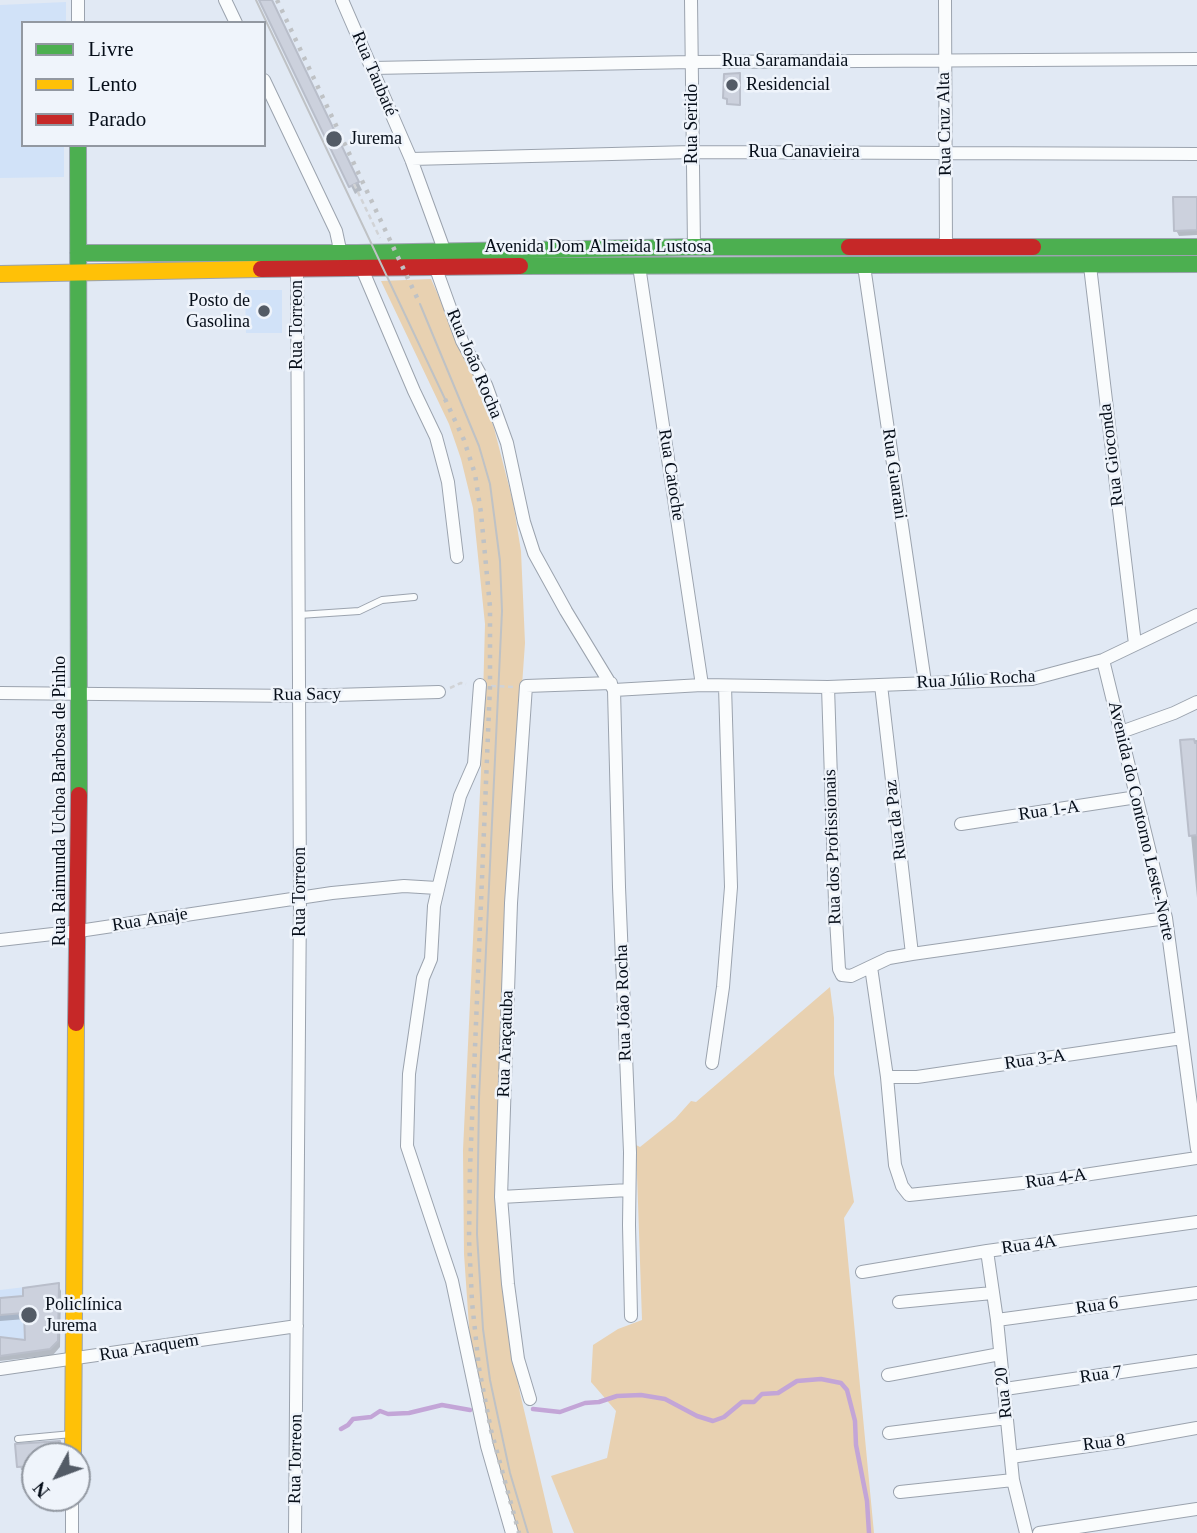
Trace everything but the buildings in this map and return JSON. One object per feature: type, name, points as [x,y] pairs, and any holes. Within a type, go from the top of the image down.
[{"type":"main road","name":"Rua Raimunda Uchoa Barbosa de Pinho","points":[[74,1442],[72,1360],[80,695],[78,147]]},
{"type":"main road","name":"Avenida Dom Almeida Lustosa","points":[[443,261],[694,247],[1197,247]]},
{"type":"main road","name":"Avenida Dom Almeida Lustosa","points":[[78,253],[299,251],[351,260]]},
{"type":"main road","name":"Avenida Dom Almeida Lustosa","points":[[0,274],[296,268],[351,260],[639,266],[1197,264]]},
{"type":"street","points":[[78,0],[78,21]]},
{"type":"street","points":[[225,0],[235,21]]},
{"type":"street","name":"Rua Taubaté","points":[[342,0],[411,159],[443,261]]},
{"type":"street","name":"Rua Serido","points":[[691,0],[694,247]]},
{"type":"street","name":"Rua Cruz Alta","points":[[945,0],[946,248]]},
{"type":"street","name":"Rua Saramandaia","points":[[372,68],[692,62],[1197,58]]},
{"type":"street","points":[[266,84],[436,437],[447,482],[457,557]]},
{"type":"street","name":"Rua Canavieira","points":[[411,159],[692,152],[1197,154]]},
{"type":"street","name":"Rua Torreon","points":[[295,1533],[300,897],[296,268],[299,251]]},
{"type":"street","name":"Rua João Rocha","points":[[443,261],[463,341],[486,385],[507,443],[524,522],[534,553],[566,611],[613,686],[631,1316]]},
{"type":"street","name":"Rua Catoche","points":[[639,266],[702,685]]},
{"type":"street","name":"Rua Guarani","points":[[864,266],[925,682]]},
{"type":"street","name":"Rua Gioconda","points":[[1090,266],[1135,644]]},
{"type":"street","name":"Rua Júlio Rocha","points":[[828,687],[1032,679],[1103,660],[1197,615]]},
{"type":"street","name":"Avenida do Contorno Leste-Norte","points":[[1103,660],[1166,918],[1197,1149]]},
{"type":"street","points":[[480,685],[474,764],[460,796],[437,888],[430,959],[423,978],[409,1074],[407,1146],[452,1281],[486,1446],[512,1533]]},
{"type":"street","name":"Rua da Paz","points":[[881,685],[912,954]]},
{"type":"street","points":[[712,1063],[723,987],[731,887],[725,686]]},
{"type":"street","points":[[526,687],[828,687]]},
{"type":"street","name":"Rua Araçatuba","points":[[526,687],[511,903],[501,1197],[508,1284],[519,1359],[530,1399]]},
{"type":"street","name":"Rua dos Profissionais","points":[[828,687],[839,969],[846,976],[890,958],[912,954],[1166,918]]},
{"type":"street","name":"Rua Sacy","points":[[0,693],[299,696],[439,692]]},
{"type":"street","points":[[1121,732],[1197,702]]},
{"type":"street","name":"Rua 1-A","points":[[961,824],[1137,797]]},
{"type":"street","name":"Rua Anaje","points":[[0,940],[79,932],[300,897],[404,886],[437,888]]},
{"type":"street","points":[[870,967],[887,1077]]},
{"type":"street","name":"Rua 3-A","points":[[887,1077],[917,1077],[1182,1038]]},
{"type":"street","name":"Rua 4-A","points":[[887,1077],[895,1165],[902,1186],[914,1196],[1051,1180],[1197,1158]]},
{"type":"street","points":[[501,1197],[629,1190]]},
{"type":"street","name":"Rua 4A","points":[[862,1272],[987,1251],[1197,1222]]},
{"type":"street","name":"Rua 20","points":[[987,1251],[1005,1389],[1013,1480],[1026,1533]]},
{"type":"street","points":[[900,1301],[992,1293]]},
{"type":"street","name":"Rua 6","points":[[997,1320],[1197,1293]]},
{"type":"street","name":"Rua Araquem","points":[[0,1369],[297,1326]]},
{"type":"street","points":[[888,1376],[1000,1354]]},
{"type":"street","name":"Rua 7","points":[[1005,1389],[1197,1362]]},
{"type":"street","points":[[890,1433],[1006,1418]]},
{"type":"street","name":"Rua 8","points":[[1011,1457],[1197,1429]]},
{"type":"street","points":[[900,1492],[1013,1480]]},
{"type":"street","points":[[1039,1533],[1197,1509]]},
{"type":"street","points":[[72,1512],[72,1533]]},
{"type":"lane","points":[[299,615],[359,611],[382,600],[414,597]]},
{"type":"lane","points":[[18,1439],[74,1434]]},
{"type":"path","points":[[354,184],[373,224]]},
{"type":"path","points":[[439,692],[461,683],[526,687]]},
{"type":"shaded area","points":[[66,2],[66,21],[21,21],[21,147],[64,147],[64,177],[0,178],[0,5]]},
{"type":"shaded area","points":[[431,279],[483,396],[494,428],[513,502],[521,551],[525,643],[503,1286],[520,1393],[553,1533],[513,1533],[470,1341],[464,1254],[463,1150],[481,771],[485,624],[473,508],[461,459],[449,424],[381,281]]},
{"type":"shaded area","name":"Posto de Gasolina","points":[[245,290],[282,290],[282,333],[246,333]]},
{"type":"shaded area","points":[[830,987],[834,1018],[834,1074],[854,1202],[844,1218],[874,1533],[574,1533],[551,1476],[607,1458],[616,1411],[591,1382],[593,1345],[618,1329],[642,1320],[636,1145],[640,1147],[675,1119],[691,1101],[696,1102]]},
{"type":"shaded area","name":"Policlínica Jurema","points":[[59,1283],[58,1341],[50,1349],[0,1356],[0,1290]]},
{"type":"waterway","points":[[533,1409],[560,1412],[617,1396],[641,1395],[665,1399],[697,1416],[713,1421],[724,1417],[742,1402],[754,1402],[762,1394],[778,1393],[797,1381],[821,1379],[841,1383],[847,1390],[855,1421],[869,1533]]},
{"type":"waterway","points":[[341,1429],[353,1419],[371,1417],[380,1411],[388,1414],[409,1413],[442,1405],[470,1410]]},
{"type":"tram line","points":[[256,0],[266,21]]},
{"type":"tram line","points":[[266,21],[445,399]]},
{"type":"tram line","points":[[420,304],[479,446],[490,484],[500,561],[502,611],[479,1098],[477,1234],[483,1329],[490,1380],[510,1473],[528,1533]]},
{"type":"railway","points":[[277,0],[420,304]]},
{"type":"railway","points":[[445,399],[464,440],[475,474],[490,607],[490,686],[470,1168],[472,1302],[479,1368],[491,1430],[519,1533]]},
{"type":"traffic: fast","points":[[78,147],[79,795]]},
{"type":"traffic: fast","points":[[78,253],[357,253],[849,247]]},
{"type":"traffic: fast","points":[[1033,247],[1197,247]]},
{"type":"traffic: fast","points":[[520,266],[1197,264]]},
{"type":"traffic: slow","points":[[0,274],[261,269]]},
{"type":"traffic: slow","points":[[73,1442],[76,1023]]},
{"type":"traffic: jam","points":[[849,247],[1033,247]]},
{"type":"traffic: jam","points":[[261,269],[520,266]]},
{"type":"traffic: jam","points":[[76,1023],[79,795]]},
{"type":"place","name":"Residencial","points":[[732,85]]},
{"type":"place","name":"Jurema","points":[[334,139]]},
{"type":"place","name":"Posto de Gasolina","points":[[264,311]]},
{"type":"place","name":"Policlínica Jurema","points":[[29,1315]]}]
